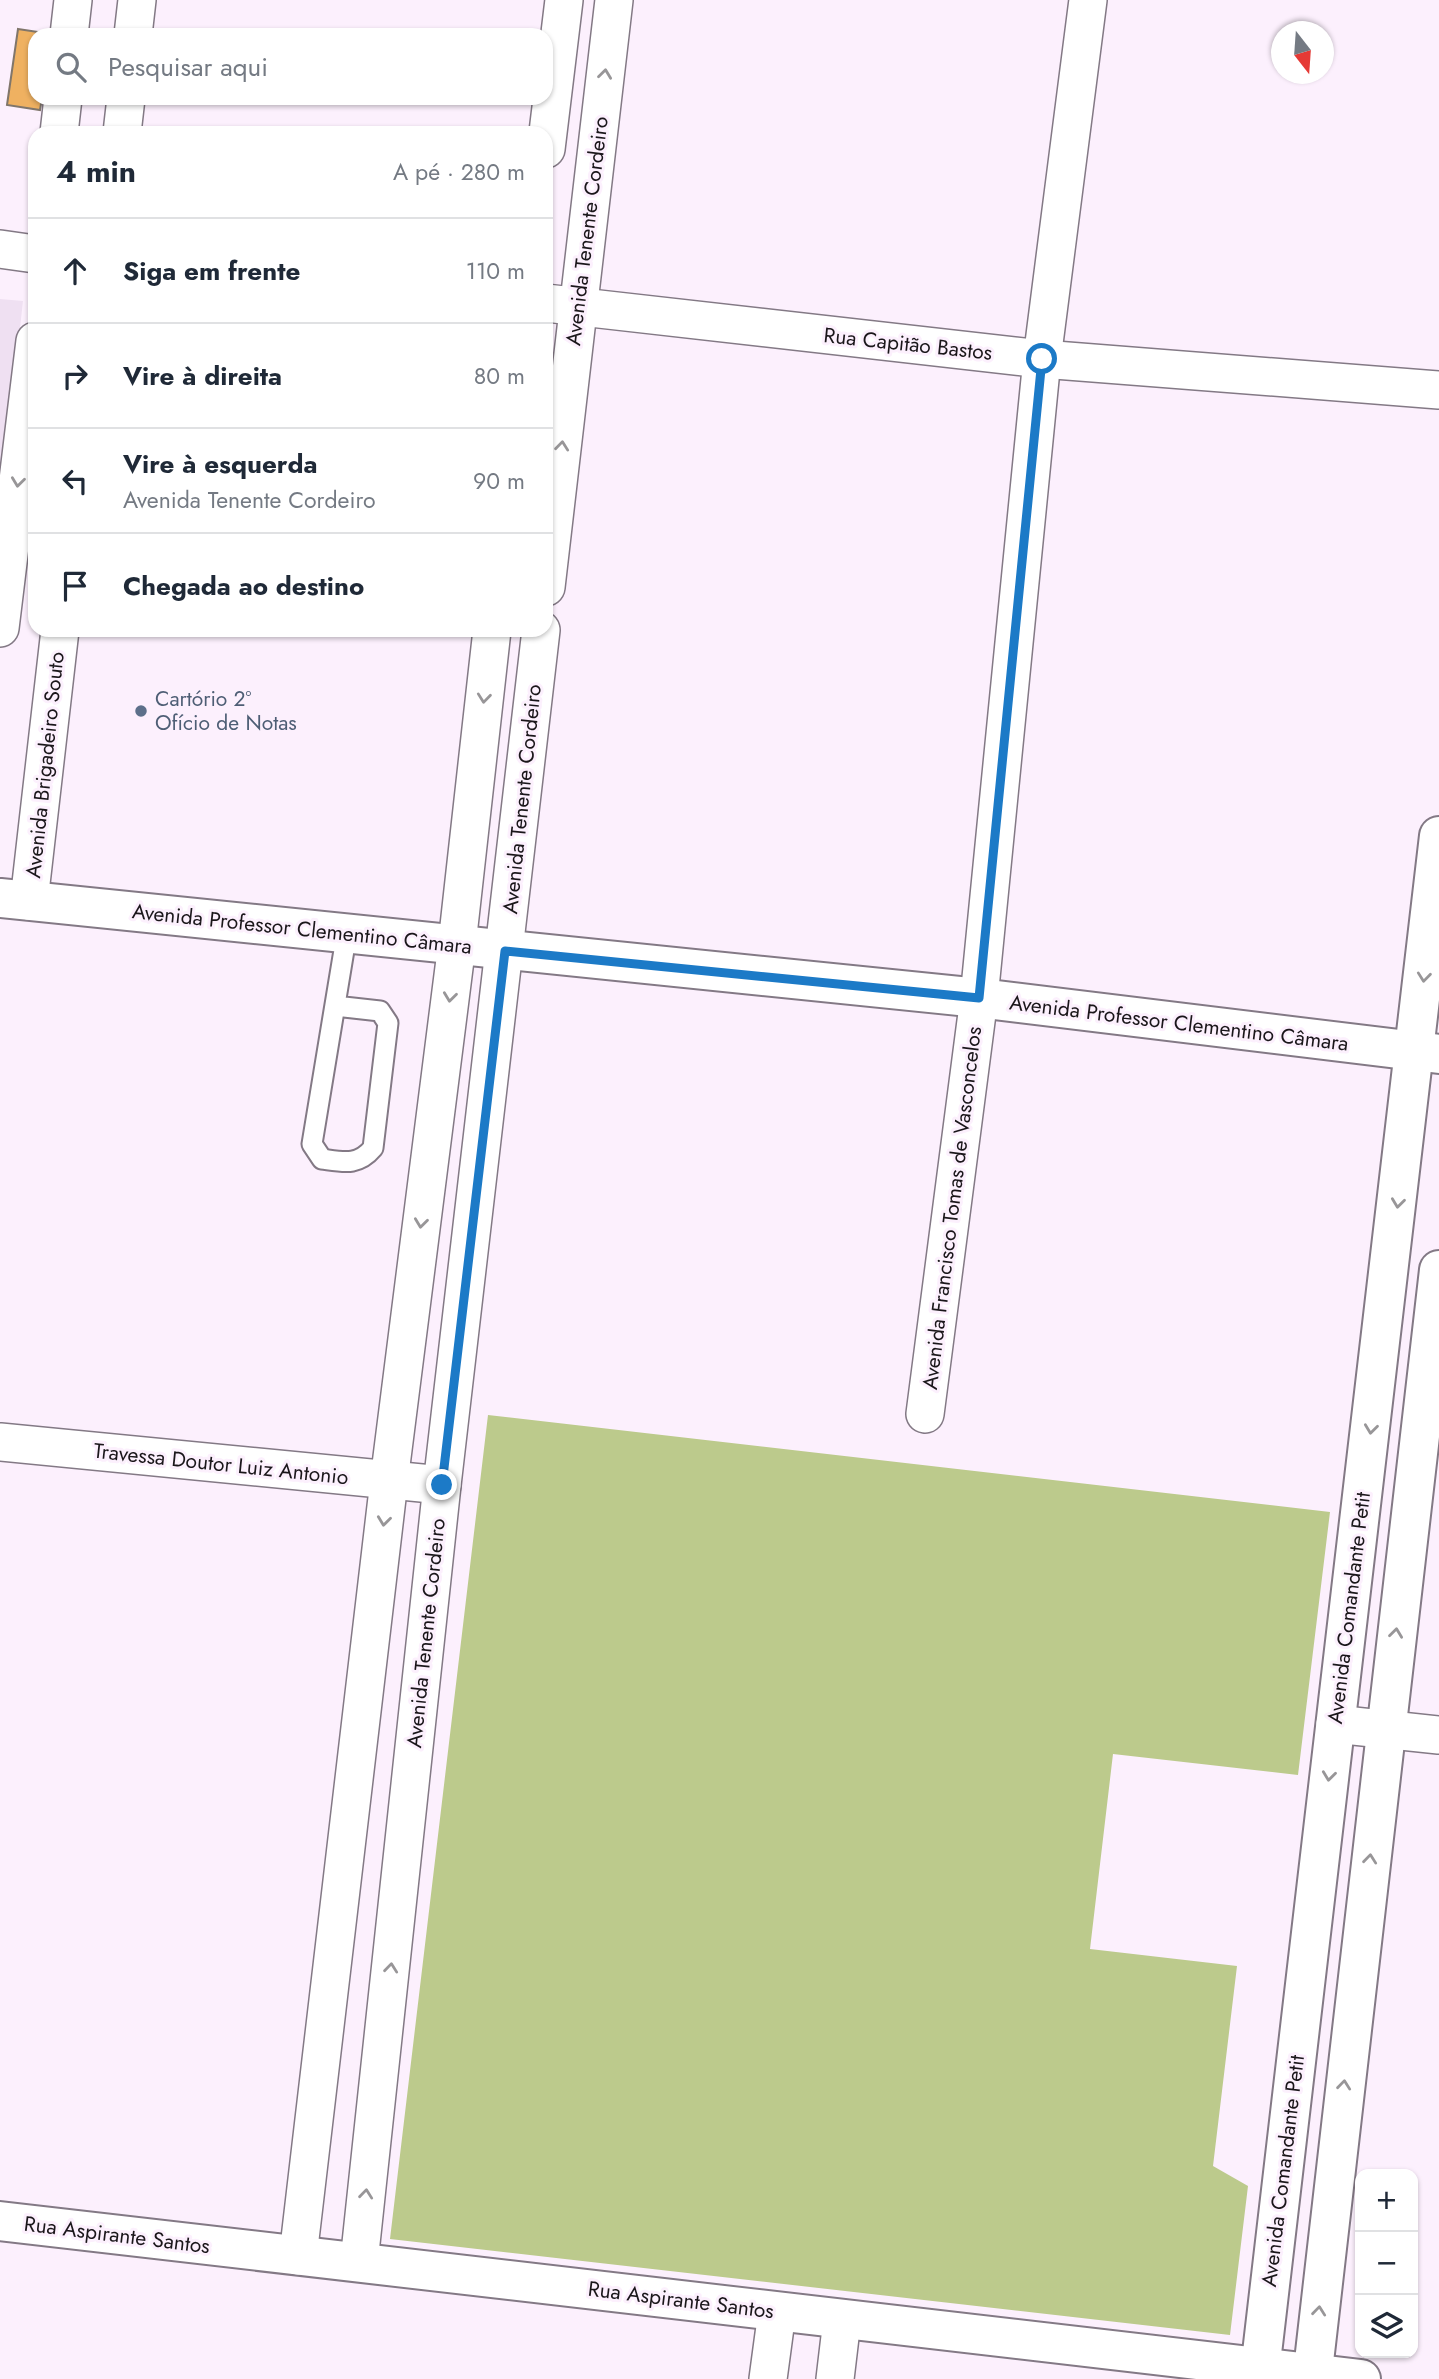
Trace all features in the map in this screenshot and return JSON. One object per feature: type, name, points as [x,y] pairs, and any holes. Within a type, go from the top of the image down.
[{"type":"main road","name":"Avenida Comandante Petit","points":[[1259,2373],[1335,1724],[1427,1053],[1439,836]]},
{"type":"main road","name":"Avenida Professor Clementino Câmara","points":[[15,899],[979,998],[1427,1053]]},
{"type":"main road","points":[[1312,2377],[1384,1730],[1439,1270]]},
{"type":"main road","name":"Rua Aspirante Santos","points":[[0,2221],[777,2312],[1259,2373],[1361,2379]]},
{"type":"street","points":[[70,28],[73,0]]},
{"type":"street","points":[[134,28],[137,0]]},
{"type":"street","points":[[553,91],[564,0]]},
{"type":"street","name":"Avenida Tenente Cordeiro","points":[[553,464],[562,305],[614,0]]},
{"type":"street","name":"Avenida Francisco Tomas de Vasconcelos","points":[[925,1415],[979,998],[1042,359],[1088,0]]},
{"type":"street","points":[[60,126],[61,105]]},
{"type":"street","points":[[123,126],[125,105]]},
{"type":"street","points":[[549,126],[551,105]]},
{"type":"street","points":[[0,250],[28,253]]},
{"type":"street","name":"Rua Capitão Bastos","points":[[562,305],[1042,359],[1439,390]]},
{"type":"street","points":[[0,628],[28,398]]},
{"type":"street","name":"Avenida Brigadeiro Souto","points":[[15,899],[59,637]]},
{"type":"street","points":[[298,2256],[389,1481],[457,944],[491,637]]},
{"type":"street","name":"Avenida Tenente Cordeiro","points":[[359,2262],[442,1485],[540,637]]},
{"type":"street","name":"Travessa Doutor Luiz Antonio","points":[[0,1441],[442,1485]]},
{"type":"street","points":[[1335,1724],[1439,1735]]},
{"type":"street","points":[[768,2379],[777,2312]]},
{"type":"street","points":[[835,2379],[842,2320]]},
{"type":"lane","points":[[335,1006],[380,1011],[388,1023],[373,1148],[364,1159],[354,1163],[321,1158],[312,1144],[347,932]]},
{"type":"shaded area","points":[[0,299],[23,301],[0,506]]},
{"type":"green space","points":[[488,1415],[1330,1512],[1298,1775],[1113,1754],[1090,1949],[1237,1966],[1213,2166],[1248,2186],[1230,2335],[390,2239]]},
{"type":"building","points":[[18,29],[28,31],[28,105],[41,105],[40,110],[7,105]]},
{"type":"place","name":"Cartório 2º Ofício de Notas","points":[[141,711]]},
{"type":"route","points":[[442,1485],[505,951],[979,998],[1042,359]]}]
